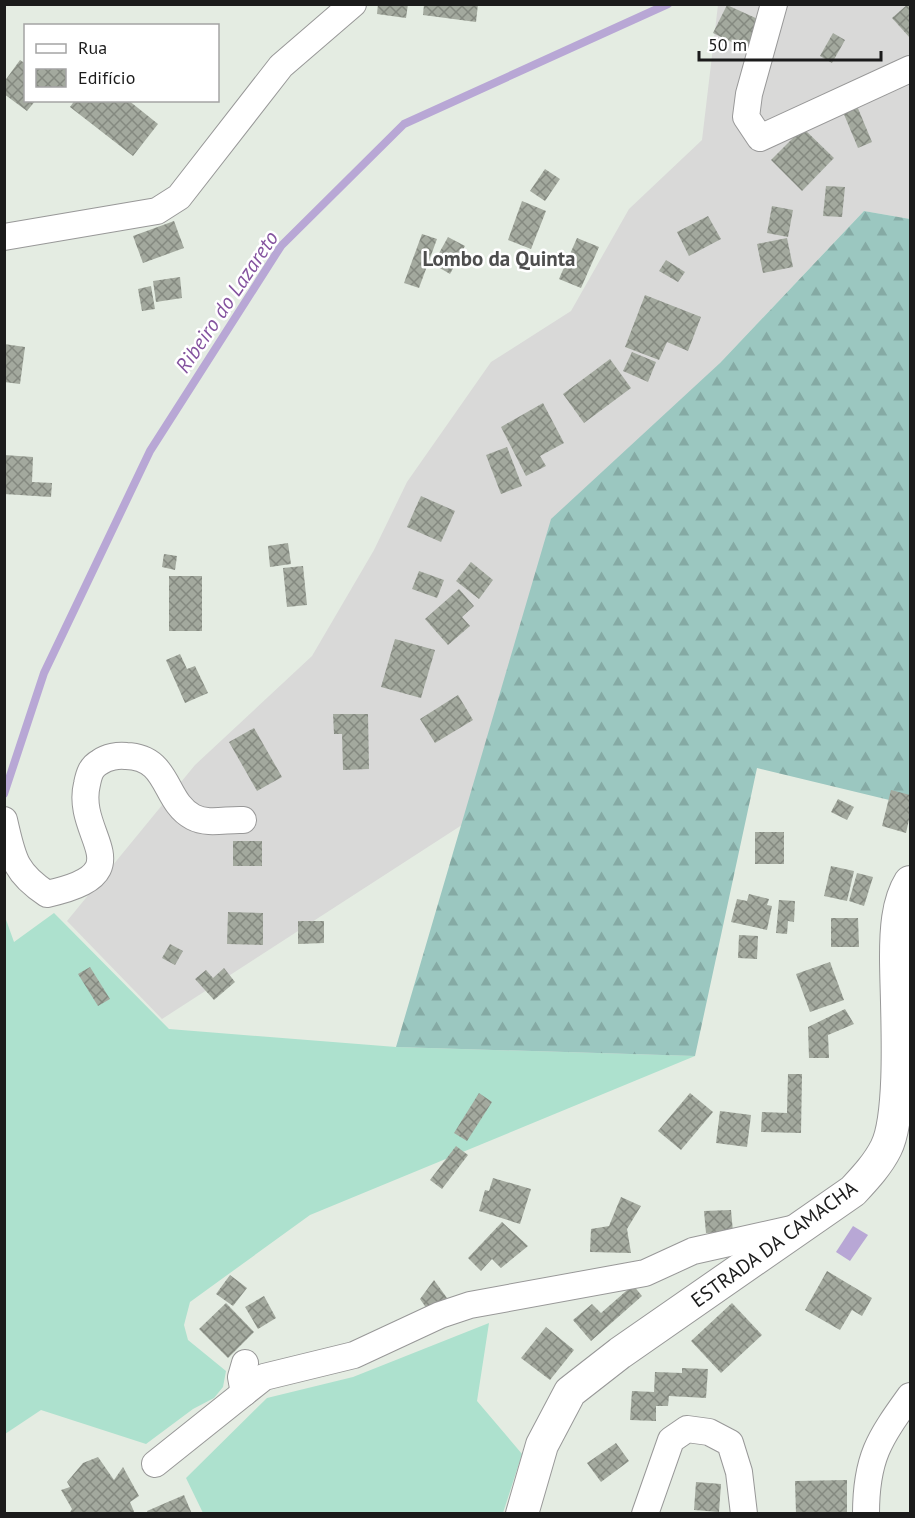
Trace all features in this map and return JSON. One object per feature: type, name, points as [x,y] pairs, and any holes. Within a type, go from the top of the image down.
[{"type":"street","points":[[4,237],[157,211],[179,197],[281,66],[353,4]]},
{"type":"street","points":[[774,4],[749,94],[746,117],[760,138],[910,69]]},
{"type":"street","points":[[4,820],[18,868],[27,881],[47,894],[81,884],[95,875],[101,861],[98,840],[87,808],[86,789],[90,771],[101,761],[118,755],[138,756],[154,764],[179,803],[192,817],[207,821],[243,820]]},
{"type":"street","name":"ESTRADA DA CAMACHA","points":[[522,1514],[542,1445],[570,1392],[620,1353],[853,1191],[873,1170],[888,1146],[896,1100],[896,933],[903,893],[910,882]]},
{"type":"street","points":[[155,1464],[264,1377],[354,1355],[440,1315],[470,1305],[645,1273],[693,1251],[802,1227]]},
{"type":"street","points":[[244,1393],[241,1377],[245,1363]]},
{"type":"street","points":[[866,1514],[870,1462],[881,1437],[910,1396]]},
{"type":"street","points":[[645,1514],[671,1440],[687,1429],[709,1432],[730,1443],[739,1472],[744,1514]]},
{"type":"shaded area","points":[[718,5],[910,5],[910,219],[864,211],[720,363],[465,823],[162,1019],[67,921],[195,765],[312,656],[374,550],[407,482],[491,362],[571,311],[629,209],[702,140]]},
{"type":"shaded area","points":[[853,1226],[868,1235],[850,1261],[836,1252]]},
{"type":"green space","points":[[864,211],[910,219],[910,805],[757,768],[695,1056],[396,1047],[551,519],[720,363]]},
{"type":"green space","points":[[54,913],[169,1029],[396,1047],[695,1056],[310,1215],[190,1302],[184,1325],[188,1340],[226,1371],[223,1387],[214,1398],[193,1409],[146,1444],[41,1410],[5,1434],[4,914],[14,942]]},
{"type":"green space","points":[[489,1323],[477,1401],[522,1454],[503,1513],[203,1513],[186,1478],[267,1398],[353,1377]]},
{"type":"building","points":[[378,4],[408,4],[406,18],[377,14]]},
{"type":"building","points":[[424,4],[478,4],[476,22],[423,15]]},
{"type":"building","points":[[910,4],[910,38],[892,18]]},
{"type":"building","points":[[727,5],[760,20],[746,49],[713,33]]},
{"type":"building","points":[[833,33],[845,40],[832,63],[820,56]]},
{"type":"building","points":[[20,60],[24,63],[24,102],[34,102],[27,111],[4,94],[4,82]]},
{"type":"building","points":[[74,102],[130,102],[158,124],[133,156],[70,107]]},
{"type":"building","points":[[857,106],[872,142],[858,148],[843,112]]},
{"type":"building","points":[[803,128],[834,158],[802,191],[771,160]]},
{"type":"building","points":[[545,169],[560,179],[545,201],[530,191]]},
{"type":"building","points":[[826,186],[845,187],[842,217],[823,216]]},
{"type":"building","points":[[522,201],[546,211],[531,249],[508,240]]},
{"type":"building","points":[[772,206],[793,210],[788,237],[767,233]]},
{"type":"building","points":[[708,216],[721,239],[689,256],[677,232]]},
{"type":"building","points":[[174,221],[184,248],[143,263],[133,236]]},
{"type":"building","points":[[422,234],[437,239],[419,288],[404,283]]},
{"type":"building","points":[[448,237],[465,246],[450,274],[433,264]]},
{"type":"building","points":[[577,238],[599,247],[581,288],[559,279]]},
{"type":"building","points":[[787,238],[793,267],[763,273],[757,244]]},
{"type":"building","points":[[666,260],[685,272],[678,282],[659,271]]},
{"type":"building","points":[[180,277],[182,298],[156,302],[153,281]]},
{"type":"building","points":[[151,286],[155,309],[142,311],[138,289]]},
{"type":"building","points":[[645,295],[701,317],[688,351],[667,342],[659,360],[625,347]]},
{"type":"building","points":[[4,344],[25,347],[20,384],[4,382]]},
{"type":"building","points":[[632,352],[656,362],[648,382],[623,371]]},
{"type":"building","points":[[610,359],[631,388],[584,423],[563,394]]},
{"type":"building","points":[[543,403],[564,443],[540,456],[546,466],[526,476],[501,427]]},
{"type":"building","points":[[507,447],[522,486],[501,494],[486,455]]},
{"type":"building","points":[[4,455],[33,457],[32,482],[52,483],[51,497],[4,494]]},
{"type":"building","points":[[421,496],[455,511],[441,542],[407,527]]},
{"type":"building","points":[[288,543],[291,564],[270,567],[268,546]]},
{"type":"building","points":[[164,554],[177,556],[175,570],[162,567]]},
{"type":"building","points":[[471,562],[493,580],[479,599],[456,581]]},
{"type":"building","points":[[303,566],[307,605],[287,607],[283,568]]},
{"type":"building","points":[[419,571],[444,580],[437,598],[412,589]]},
{"type":"building","points":[[169,576],[202,576],[202,631],[169,631]]},
{"type":"building","points":[[459,589],[474,606],[462,617],[470,626],[448,645],[425,619]]},
{"type":"building","points":[[395,639],[435,650],[421,698],[381,687]]},
{"type":"building","points":[[180,654],[187,669],[195,666],[208,693],[185,703],[166,660]]},
{"type":"building","points":[[458,695],[473,720],[435,743],[420,719]]},
{"type":"building","points":[[333,714],[368,714],[369,769],[343,770],[342,734],[334,734]]},
{"type":"building","points":[[254,728],[282,777],[257,791],[229,742]]},
{"type":"building","points":[[891,790],[910,795],[910,815],[906,833],[882,826]]},
{"type":"building","points":[[838,799],[854,807],[847,820],[831,812]]},
{"type":"building","points":[[755,832],[784,832],[784,864],[755,864]]},
{"type":"building","points":[[233,841],[262,841],[262,866],[233,866]]},
{"type":"building","points":[[831,866],[854,871],[847,901],[824,896]]},
{"type":"building","points":[[857,873],[873,877],[864,906],[849,901]]},
{"type":"building","points":[[749,894],[769,899],[767,905],[772,906],[767,930],[731,922],[737,899],[747,901]]},
{"type":"building","points":[[779,900],[795,901],[794,922],[788,921],[787,934],[776,933]]},
{"type":"building","points":[[228,912],[263,913],[263,945],[227,944]]},
{"type":"building","points":[[831,918],[858,918],[859,947],[831,947]]},
{"type":"building","points":[[298,921],[324,921],[324,943],[298,944]]},
{"type":"building","points":[[739,935],[758,936],[757,959],[738,958]]},
{"type":"building","points":[[170,944],[183,951],[175,965],[162,958]]},
{"type":"building","points":[[830,962],[844,1000],[810,1012],[796,974]]},
{"type":"building","points":[[90,967],[110,999],[98,1006],[78,974]]},
{"type":"building","points":[[224,968],[235,982],[214,1000],[195,979],[206,970],[213,978]]},
{"type":"building","points":[[845,1009],[854,1024],[828,1035],[829,1058],[809,1058],[808,1027]]},
{"type":"building","points":[[788,1074],[802,1074],[801,1133],[761,1132],[762,1112],[787,1113]]},
{"type":"building","points":[[479,1093],[492,1102],[467,1141],[454,1133]]},
{"type":"building","points":[[690,1093],[713,1112],[681,1150],[658,1131]]},
{"type":"building","points":[[720,1111],[751,1115],[747,1147],[716,1143]]},
{"type":"building","points":[[456,1146],[468,1155],[442,1189],[430,1180]]},
{"type":"building","points":[[493,1178],[531,1189],[520,1224],[479,1211],[485,1190],[489,1191]]},
{"type":"building","points":[[621,1197],[641,1206],[627,1229],[631,1253],[590,1252],[591,1229],[609,1226]]},
{"type":"building","points":[[731,1210],[733,1232],[706,1233],[704,1211]]},
{"type":"building","points":[[502,1222],[528,1246],[501,1268],[492,1259],[481,1271],[468,1258]]},
{"type":"building","points":[[827,1271],[872,1298],[862,1316],[852,1310],[840,1330],[805,1310]]},
{"type":"building","points":[[230,1275],[247,1288],[233,1306],[216,1294]]},
{"type":"building","points":[[434,1280],[447,1298],[427,1309],[420,1299]]},
{"type":"building","points":[[633,1285],[642,1296],[591,1341],[573,1320],[592,1304],[601,1313]]},
{"type":"building","points":[[264,1296],[276,1318],[258,1329],[245,1307]]},
{"type":"building","points":[[226,1303],[254,1332],[228,1358],[199,1329]]},
{"type":"building","points":[[732,1303],[762,1335],[721,1373],[691,1341]]},
{"type":"building","points":[[546,1327],[574,1350],[550,1380],[521,1358]]},
{"type":"building","points":[[682,1368],[708,1369],[706,1398],[669,1396],[668,1406],[656,1406],[656,1421],[630,1420],[632,1391],[654,1392],[655,1372],[682,1373]]},
{"type":"building","points":[[616,1443],[629,1461],[601,1482],[587,1463]]},
{"type":"building","points":[[98,1457],[114,1480],[123,1467],[139,1496],[130,1502],[135,1514],[69,1514],[72,1509],[61,1490],[70,1487],[67,1482],[83,1463]]},
{"type":"building","points":[[847,1480],[847,1514],[796,1514],[795,1481]]},
{"type":"building","points":[[696,1482],[721,1484],[719,1512],[694,1510]]},
{"type":"building","points":[[184,1495],[192,1514],[148,1514],[147,1511]]},
{"type":"waterway","name":"Ribeiro do Lazareto","points":[[4,794],[44,673],[150,451],[281,246],[404,124],[668,4]]},
{"type":"district","name":"Lombo da Quinta","points":[[499,259]]}]
